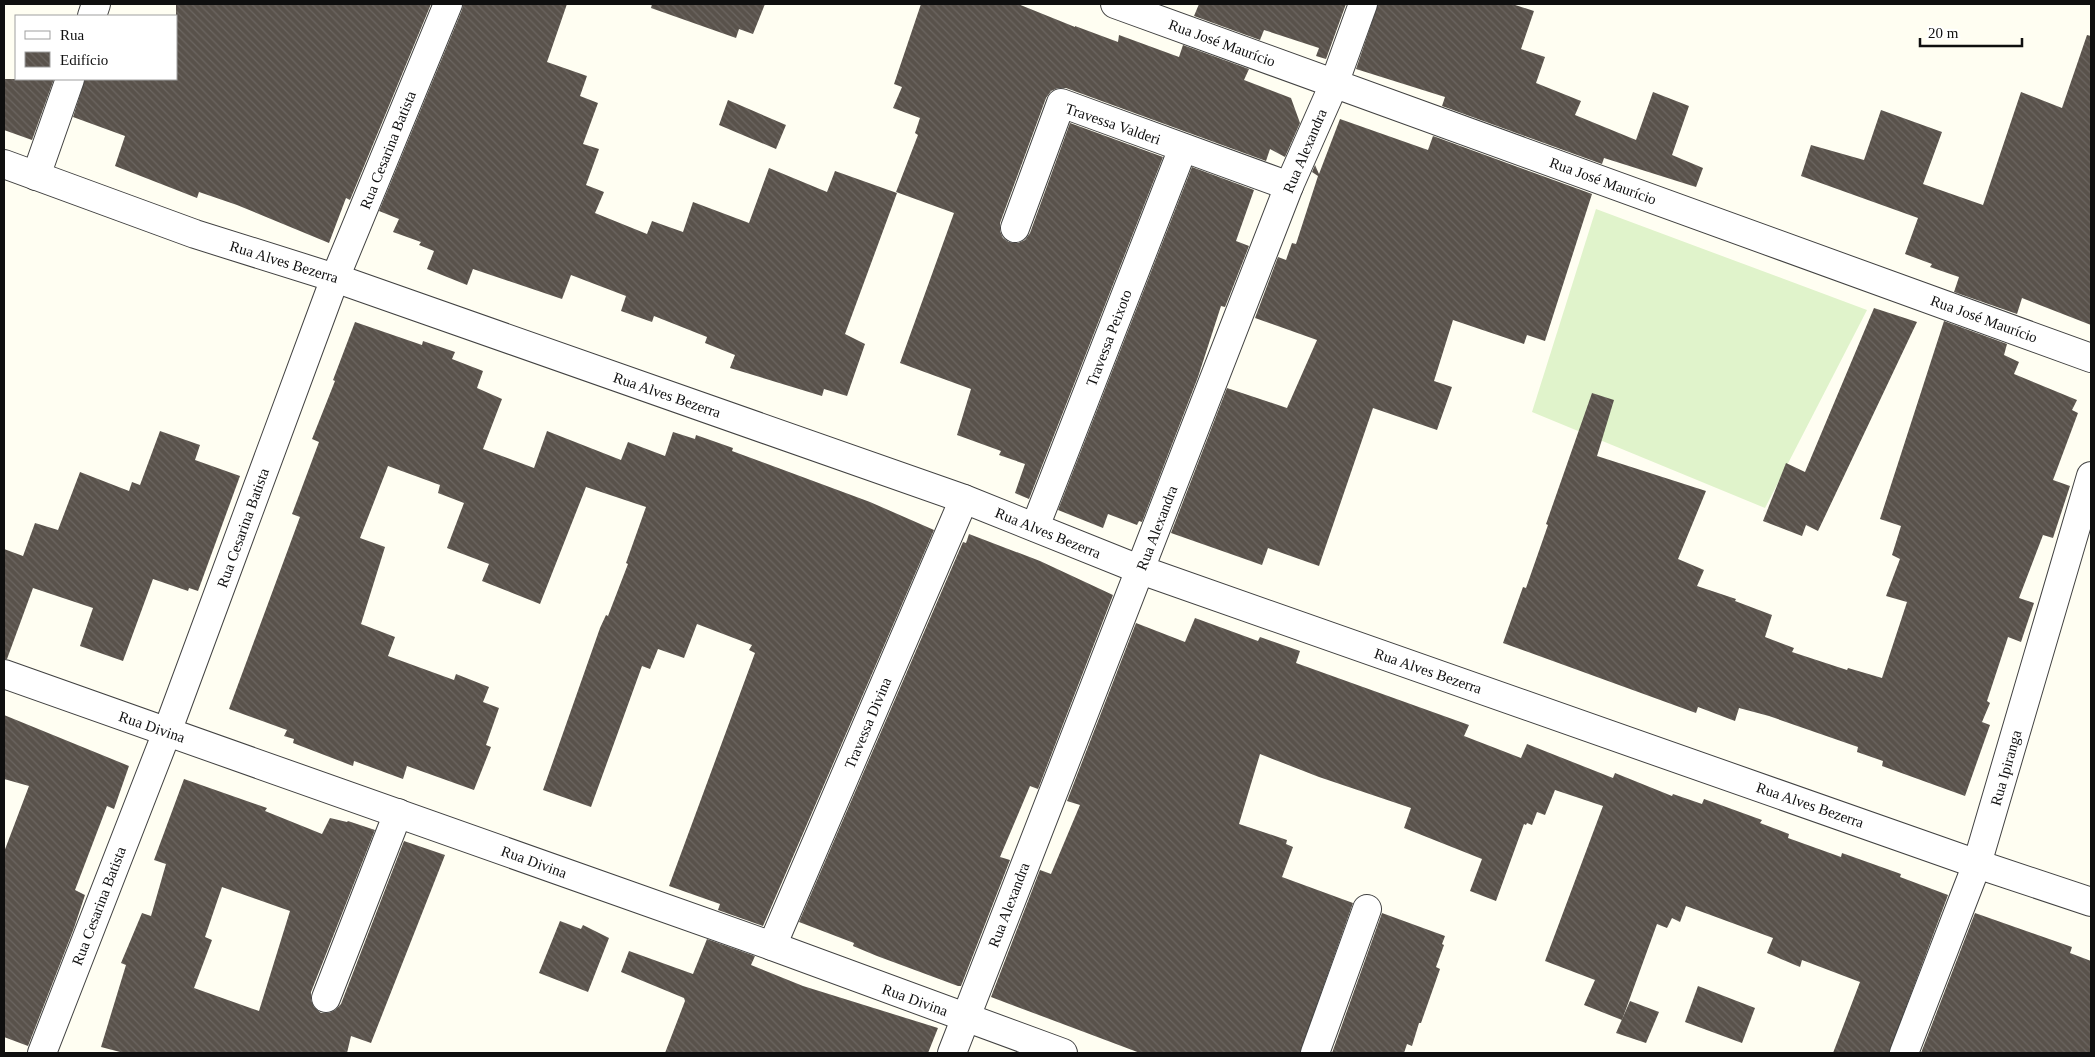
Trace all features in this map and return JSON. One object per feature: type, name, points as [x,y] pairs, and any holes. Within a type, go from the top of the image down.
[{"type":"street","name":"Rua Cesarina Batista","points":[[42,1053],[167,732],[335,278],[448,4]]},
{"type":"street","name":"Rua José Maurício","points":[[1115,4],[2091,358]]},
{"type":"street","name":"Rua Alexandra","points":[[952,1053],[1289,186],[1334,84],[1364,4]]},
{"type":"street","points":[[36,176],[70,80]]},
{"type":"street","name":"Travessa Valderi","points":[[1015,228],[1061,103],[1289,186]]},
{"type":"street","name":"Travessa Peixoto","points":[[1035,528],[1183,148]]},
{"type":"street","name":"Rua Alves Bezerra","points":[[4,164],[195,234],[335,278],[964,500],[1141,570],[1977,864],[2091,902]]},
{"type":"street","name":"Rua Ipiranga","points":[[1904,1053],[1977,864],[2091,476]]},
{"type":"street","name":"Travessa Divina","points":[[772,946],[964,500]]},
{"type":"street","name":"Rua Divina","points":[[4,674],[772,946],[1063,1053]]},
{"type":"street","points":[[326,998],[398,813]]},
{"type":"street","points":[[1315,1053],[1367,909]]},
{"type":"green space","points":[[1596,209],[1867,310],[1765,508],[1532,412]]},
{"type":"building","points":[[176,4],[431,4],[350,200],[346,198],[329,243],[237,205],[199,192],[197,198],[115,166],[125,136],[73,117],[85,80],[178,80],[178,15],[176,15]]},
{"type":"building","points":[[463,4],[567,4],[547,62],[587,76],[580,96],[598,103],[583,144],[599,149],[586,185],[604,192],[595,213],[647,234],[652,221],[683,232],[693,202],[749,223],[769,168],[827,192],[835,171],[897,193],[845,334],[865,344],[847,396],[824,389],[822,396],[730,368],[735,355],[705,343],[707,337],[654,316],[652,322],[621,311],[626,296],[571,275],[562,299],[473,269],[467,285],[427,269],[434,251],[419,245],[421,242],[393,232],[399,219],[379,211]]},
{"type":"building","points":[[652,4],[765,4],[753,34],[739,29],[736,38],[651,8]]},
{"type":"building","points":[[921,4],[1018,4],[1118,42],[1119,35],[1179,57],[1183,45],[1249,69],[1244,80],[1291,98],[1300,123],[1285,157],[1270,149],[1266,161],[1066,88],[1058,88],[1051,91],[1046,98],[1000,223],[1000,231],[1003,238],[1009,242],[1018,243],[1025,240],[1030,233],[1070,123],[1163,157],[1029,499],[1015,493],[1025,464],[999,455],[1001,451],[957,435],[971,389],[900,363],[954,213],[896,192],[918,135],[915,133],[920,118],[893,108],[902,87],[894,84]]},
{"type":"building","points":[[1199,4],[1346,4],[1326,59],[1316,56],[1319,48],[1264,30],[1260,40],[1194,16]]},
{"type":"building","points":[[1378,4],[1512,4],[1534,11],[1521,49],[1545,57],[1536,83],[1581,101],[1575,115],[1636,140],[1653,92],[1689,106],[1672,155],[1703,168],[1696,187],[1604,158],[1602,164],[1442,106],[1445,97],[1356,69]]},
{"type":"building","points":[[2087,35],[2091,36],[2091,325],[2022,298],[2017,314],[1954,292],[1959,277],[1930,267],[1932,264],[1905,254],[1918,218],[1801,176],[1811,145],[1864,160],[1881,110],[1942,132],[1923,184],[1983,205],[2021,92],[2062,108]]},
{"type":"building","points":[[4,79],[54,80],[32,140],[4,130]]},
{"type":"building","points":[[728,100],[786,125],[776,149],[719,125]]},
{"type":"building","points":[[1340,119],[1428,150],[1433,136],[1592,194],[1545,341],[1527,335],[1524,344],[1453,320],[1434,381],[1452,387],[1437,430],[1373,408],[1319,566],[1268,548],[1262,565],[1171,533],[1227,388],[1287,408],[1317,340],[1255,318],[1278,257],[1286,260],[1292,243],[1296,244],[1318,176],[1312,172],[1315,165],[1319,174]]},
{"type":"building","points":[[1192,167],[1254,190],[1236,241],[1249,246],[1225,307],[1221,306],[1198,377],[1142,522],[1139,521],[1137,525],[1108,514],[1103,528],[1058,510]]},
{"type":"building","points":[[1874,308],[1917,322],[1818,531],[1806,525],[1802,536],[1763,521],[1786,463],[1805,472]]},
{"type":"building","points":[[1944,321],[2007,344],[2004,355],[2019,362],[2014,374],[2077,400],[2072,410],[2078,413],[2053,480],[2070,486],[2053,538],[2043,535],[2019,598],[2034,603],[2021,642],[2008,637],[1987,701],[1990,703],[1982,722],[1990,725],[1965,796],[1882,766],[1883,761],[1857,752],[1858,747],[1769,716],[1739,708],[1735,721],[1698,707],[1696,713],[1503,643],[1523,587],[1526,588],[1548,525],[1546,524],[1592,393],[1614,400],[1597,456],[1706,491],[1678,559],[1704,570],[1697,586],[1736,599],[1735,601],[1772,615],[1765,637],[1794,648],[1792,652],[1847,670],[1848,668],[1882,678],[1907,602],[1886,596],[1900,559],[1892,555],[1901,526],[1880,519]]},
{"type":"building","points":[[355,322],[422,345],[423,341],[455,352],[452,359],[483,371],[477,388],[502,399],[483,449],[534,468],[547,431],[621,460],[628,442],[665,456],[673,432],[695,439],[696,435],[733,448],[732,451],[870,502],[934,530],[763,926],[718,910],[720,904],[669,886],[755,653],[749,650],[752,645],[697,624],[684,658],[658,649],[650,669],[642,666],[591,807],[543,790],[600,628],[606,615],[608,616],[628,564],[626,563],[646,507],[586,487],[540,604],[482,581],[489,564],[447,548],[464,503],[438,493],[440,485],[388,466],[360,538],[385,547],[361,624],[395,637],[388,656],[454,680],[456,674],[489,687],[483,702],[499,708],[486,745],[491,747],[474,790],[407,766],[403,779],[354,761],[353,766],[293,743],[294,739],[284,736],[287,730],[229,709],[300,517],[292,514],[319,442],[312,439],[335,381],[333,380]]},
{"type":"building","points":[[160,431],[200,445],[195,460],[240,476],[198,591],[189,588],[188,591],[153,579],[123,661],[80,646],[93,608],[33,588],[7,659],[4,659],[4,549],[23,556],[35,523],[58,530],[80,472],[129,491],[132,482],[140,485]]},
{"type":"building","points":[[969,534],[1040,561],[1113,595],[1038,789],[1030,786],[1000,857],[1010,860],[961,986],[958,986],[877,956],[853,946],[854,943],[799,922],[963,542],[966,543]]},
{"type":"building","points":[[1195,618],[1258,641],[1260,637],[1300,651],[1296,663],[1469,725],[1464,736],[1521,758],[1527,744],[1613,778],[1615,773],[1672,796],[1673,794],[1702,804],[1704,799],[1762,820],[1760,823],[1789,834],[1788,838],[1841,857],[1842,853],[1901,874],[1900,877],[1948,895],[1889,1053],[1833,1053],[1860,982],[1802,960],[1800,967],[1767,953],[1773,938],[1686,906],[1680,922],[1672,918],[1667,928],[1657,924],[1622,1020],[1584,1005],[1595,980],[1545,961],[1603,806],[1555,790],[1545,815],[1537,812],[1532,825],[1524,824],[1496,901],[1470,891],[1482,859],[1404,828],[1411,808],[1319,777],[1260,754],[1239,824],[1287,840],[1286,844],[1293,847],[1282,877],[1353,903],[1300,1053],[1140,1053],[991,997],[1040,870],[1051,874],[1080,805],[1067,801],[1136,623],[1185,642]]},
{"type":"building","points":[[4,715],[129,766],[114,809],[107,806],[75,890],[85,895],[28,1046],[4,1037],[4,852],[29,786],[4,779]]},
{"type":"building","points":[[184,779],[267,808],[265,811],[322,834],[330,818],[348,821],[375,830],[311,992],[311,1000],[314,1007],[321,1013],[329,1013],[341,1004],[404,841],[445,855],[371,1043],[351,1036],[347,1053],[124,1053],[101,1047],[126,965],[121,963],[142,913],[151,916],[166,864],[154,860]],"holes":[[[222,887],[290,911],[259,1011],[194,988],[212,940],[205,937]]]},
{"type":"building","points":[[1382,913],[1445,936],[1442,944],[1444,945],[1436,967],[1440,969],[1421,1023],[1419,1023],[1412,1046],[1407,1044],[1404,1053],[1332,1053]]},
{"type":"building","points":[[1975,913],[2072,947],[2070,953],[2091,961],[2091,1053],[1921,1053]]},
{"type":"building","points":[[560,921],[581,929],[583,925],[609,938],[588,992],[539,973]]},
{"type":"building","points":[[707,939],[755,956],[751,965],[803,986],[938,1028],[928,1053],[665,1053],[685,1001],[684,998],[621,972],[629,951],[693,974]]},
{"type":"building","points":[[1698,986],[1755,1008],[1742,1043],[1685,1022]]},
{"type":"building","points":[[1630,1001],[1659,1012],[1646,1043],[1616,1033]]}]
